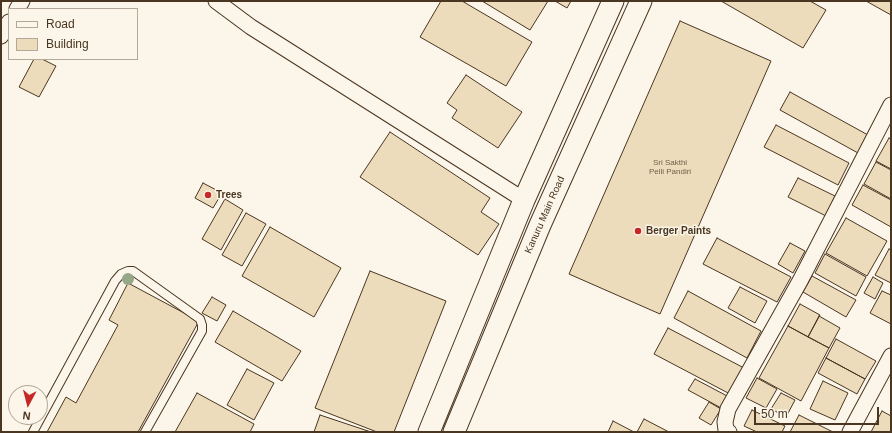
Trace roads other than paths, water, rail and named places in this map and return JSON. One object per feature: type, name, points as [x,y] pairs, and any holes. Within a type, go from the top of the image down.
[{"type":"main road","points":[[429,432],[524,200],[613,1]]},
{"type":"main road","name":"Kanuru Main Road","points":[[454,432],[540,224],[641,1]]},
{"type":"street","points":[[216,1],[250,27],[524,200]]},
{"type":"street","points":[[1,36],[8,24]]},
{"type":"street","points":[[729,432],[726,430],[725,422],[728,409],[800,281],[891,105]]},
{"type":"street","points":[[850,432],[891,356]]},
{"type":"lane","points":[[33,432],[115,281],[121,274],[128,271],[134,271],[200,319],[202,325],[202,331],[146,432]]},
{"type":"place","name":"Trees","points":[[208,195]]},
{"type":"place","name":"Berger Paints","points":[[638,231]]}]
